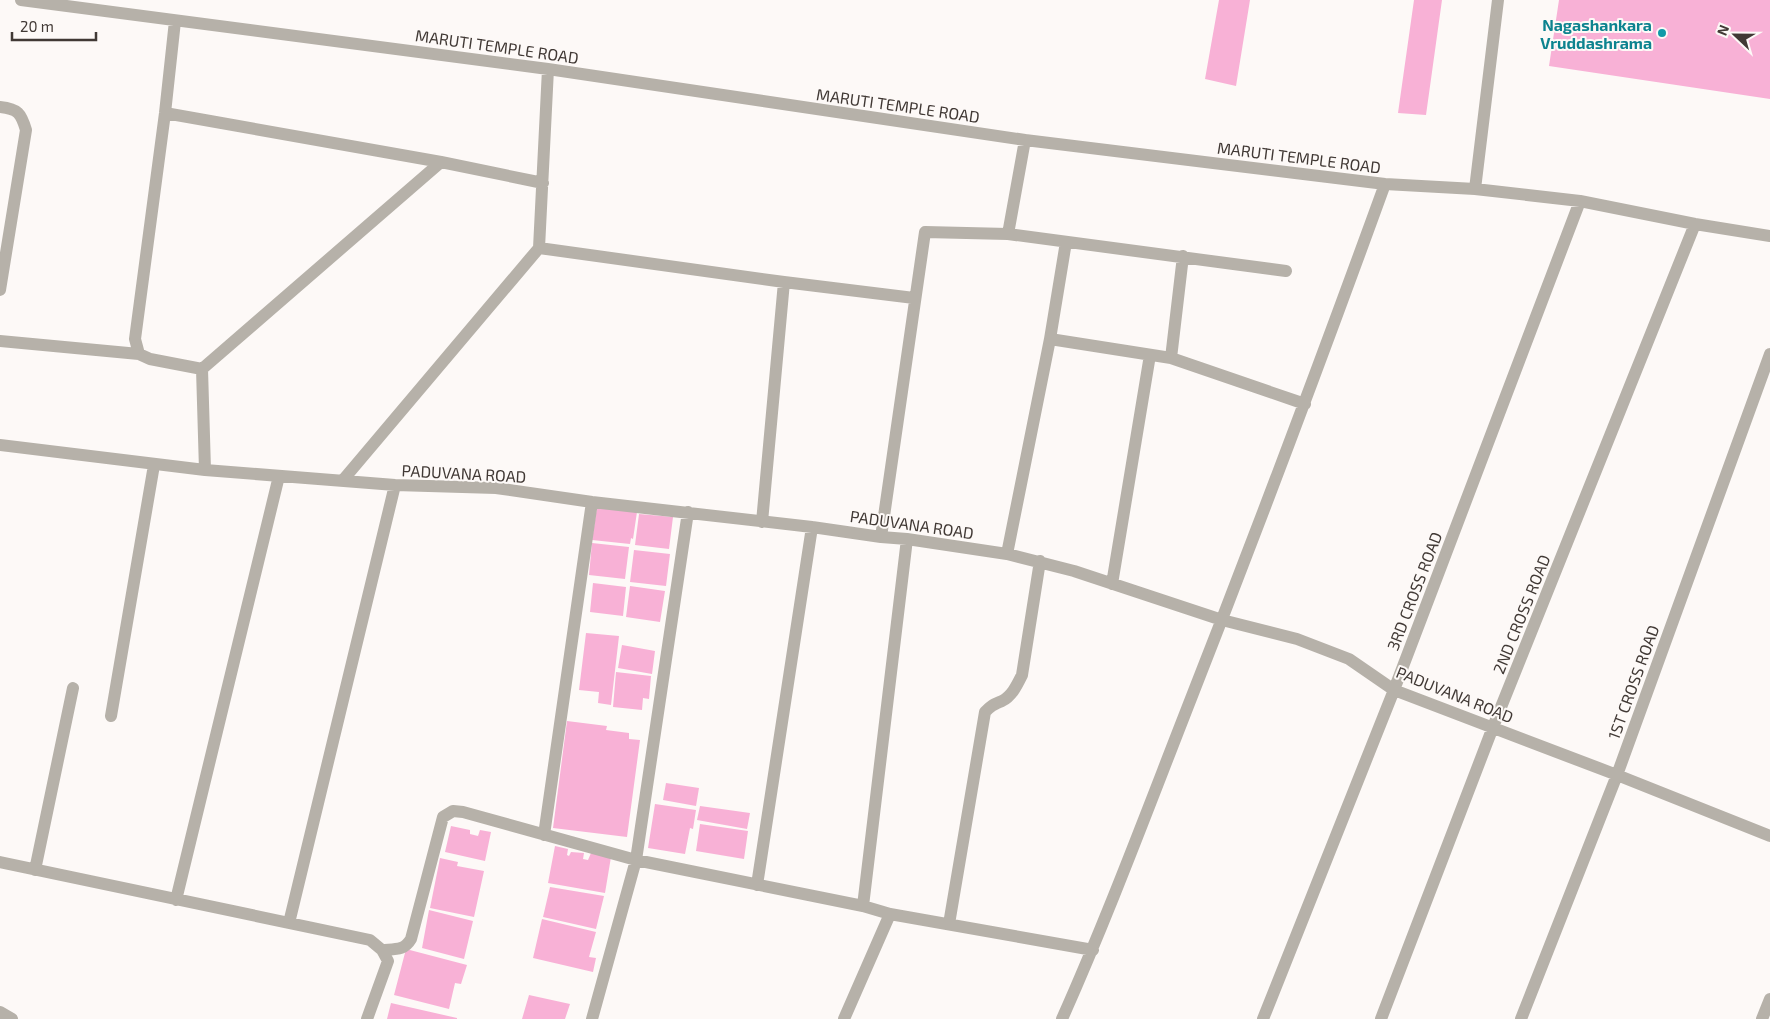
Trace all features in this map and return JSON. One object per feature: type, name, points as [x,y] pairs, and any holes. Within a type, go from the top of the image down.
[{"type":"street","name":"MARUTI TEMPLE ROAD","points":[[21,0],[548,69],[1025,140],[1385,184],[1476,189],[1580,200],[1695,224],[1770,236]]},
{"type":"street","points":[[1476,189],[1498,0]]},
{"type":"street","points":[[140,354],[135,340],[165,113],[175,21]]},
{"type":"street","points":[[343,480],[539,248],[544,183],[548,69]]},
{"type":"street","points":[[0,107],[12,108],[22,116],[26,130],[0,290]]},
{"type":"street","points":[[165,113],[441,162],[544,183]]},
{"type":"street","points":[[1008,234],[1025,140]]},
{"type":"street","points":[[202,368],[441,162]]},
{"type":"street","points":[[1062,1019],[1093,950],[1222,620],[1305,404],[1385,184]]},
{"type":"street","name":"3RD CROSS ROAD","points":[[1263,1019],[1394,690],[1580,200]]},
{"type":"street","name":"2ND CROSS ROAD","points":[[1381,1019],[1493,727],[1695,224]]},
{"type":"street","points":[[881,537],[925,232],[1008,234],[1286,271]]},
{"type":"street","points":[[1007,554],[1050,339],[1066,242]]},
{"type":"street","points":[[539,248],[914,298]]},
{"type":"street","points":[[1171,358],[1183,256]]},
{"type":"street","points":[[762,522],[784,282]]},
{"type":"street","points":[[1050,339],[1171,358],[1305,404]]},
{"type":"street","points":[[0,341],[140,354],[150,359],[202,368]]},
{"type":"street","name":"1ST CROSS ROAD","points":[[1521,1019],[1617,775],[1770,354]]},
{"type":"street","points":[[1112,584],[1150,355]]},
{"type":"street","points":[[202,368],[205,470]]},
{"type":"street","name":"PADUVANA ROAD","points":[[0,445],[205,470],[395,485],[496,488],[592,502],[907,539],[1007,554],[1040,561],[1222,620],[1297,639],[1349,658],[1394,690],[1770,836]]},
{"type":"street","points":[[111,716],[154,465]]},
{"type":"street","points":[[176,900],[280,476]]},
{"type":"street","points":[[289,923],[395,485]]},
{"type":"street","points":[[544,834],[592,502]]},
{"type":"street","points":[[592,1019],[636,860],[688,512]]},
{"type":"street","points":[[756,885],[812,527]]},
{"type":"street","points":[[863,906],[907,539]]},
{"type":"street","points":[[950,924],[985,712],[993,704],[1002,701],[1014,692],[1022,676],[1040,561]]},
{"type":"street","points":[[34,870],[73,688]]},
{"type":"street","points":[[382,950],[402,949],[407,946],[411,939],[443,816],[453,811],[464,812],[636,860],[863,906],[890,914],[1093,950]]},
{"type":"street","points":[[0,862],[370,940],[382,950],[388,961],[367,1019]]},
{"type":"street","points":[[844,1019],[890,914]]},
{"type":"street","points":[[1762,1019],[1770,999]]},
{"type":"street","points":[[0,1012],[12,1019]]},
{"type":"building","points":[[1219,0],[1250,0],[1236,86],[1205,79]]},
{"type":"building","points":[[1414,0],[1442,0],[1426,115],[1398,113]]},
{"type":"building","name":"Nagashankara Vruddashrama","points":[[1559,0],[1770,0],[1770,99],[1549,66]]},
{"type":"building","points":[[597,507],[637,512],[633,539],[631,538],[630,544],[592,540]]},
{"type":"building","points":[[639,514],[673,517],[669,549],[635,545]]},
{"type":"building","points":[[592,543],[629,547],[625,579],[589,575]]},
{"type":"building","points":[[634,550],[670,554],[666,586],[630,582]]},
{"type":"building","points":[[593,583],[626,587],[623,616],[590,612]]},
{"type":"building","points":[[630,586],[665,591],[660,622],[626,617]]},
{"type":"building","points":[[586,633],[619,636],[611,705],[598,703],[599,692],[579,690]]},
{"type":"building","points":[[622,645],[655,651],[652,674],[618,668]]},
{"type":"building","points":[[616,672],[651,676],[649,699],[643,698],[642,710],[613,707]]},
{"type":"building","points":[[567,721],[607,726],[606,730],[629,733],[629,739],[640,740],[627,837],[553,828]]},
{"type":"building","points":[[666,783],[699,788],[696,806],[663,800]]},
{"type":"building","points":[[655,804],[696,810],[693,829],[690,828],[685,854],[648,848]]},
{"type":"building","points":[[700,806],[750,813],[747,829],[697,820]]},
{"type":"building","points":[[700,824],[748,831],[744,859],[696,851]]},
{"type":"building","points":[[451,826],[470,830],[470,834],[478,836],[480,830],[491,832],[485,861],[445,852]]},
{"type":"building","points":[[555,846],[568,849],[567,855],[569,856],[571,852],[584,853],[583,859],[588,860],[591,853],[611,857],[605,893],[548,883]]},
{"type":"building","points":[[440,858],[458,862],[457,866],[484,871],[474,917],[430,908]]},
{"type":"building","points":[[550,887],[604,896],[596,929],[543,917]]},
{"type":"building","points":[[429,910],[473,921],[464,959],[422,948]]},
{"type":"building","points":[[542,919],[596,932],[589,957],[596,958],[593,972],[533,958]]},
{"type":"building","points":[[406,949],[467,965],[461,984],[455,983],[449,1009],[394,995]]},
{"type":"building","points":[[529,995],[570,1004],[565,1019],[522,1019]]},
{"type":"building","points":[[391,1003],[457,1018],[457,1019],[387,1019]]},
{"type":"place","name":"Nagashankara Vruddashrama","points":[[1662,33]]}]
